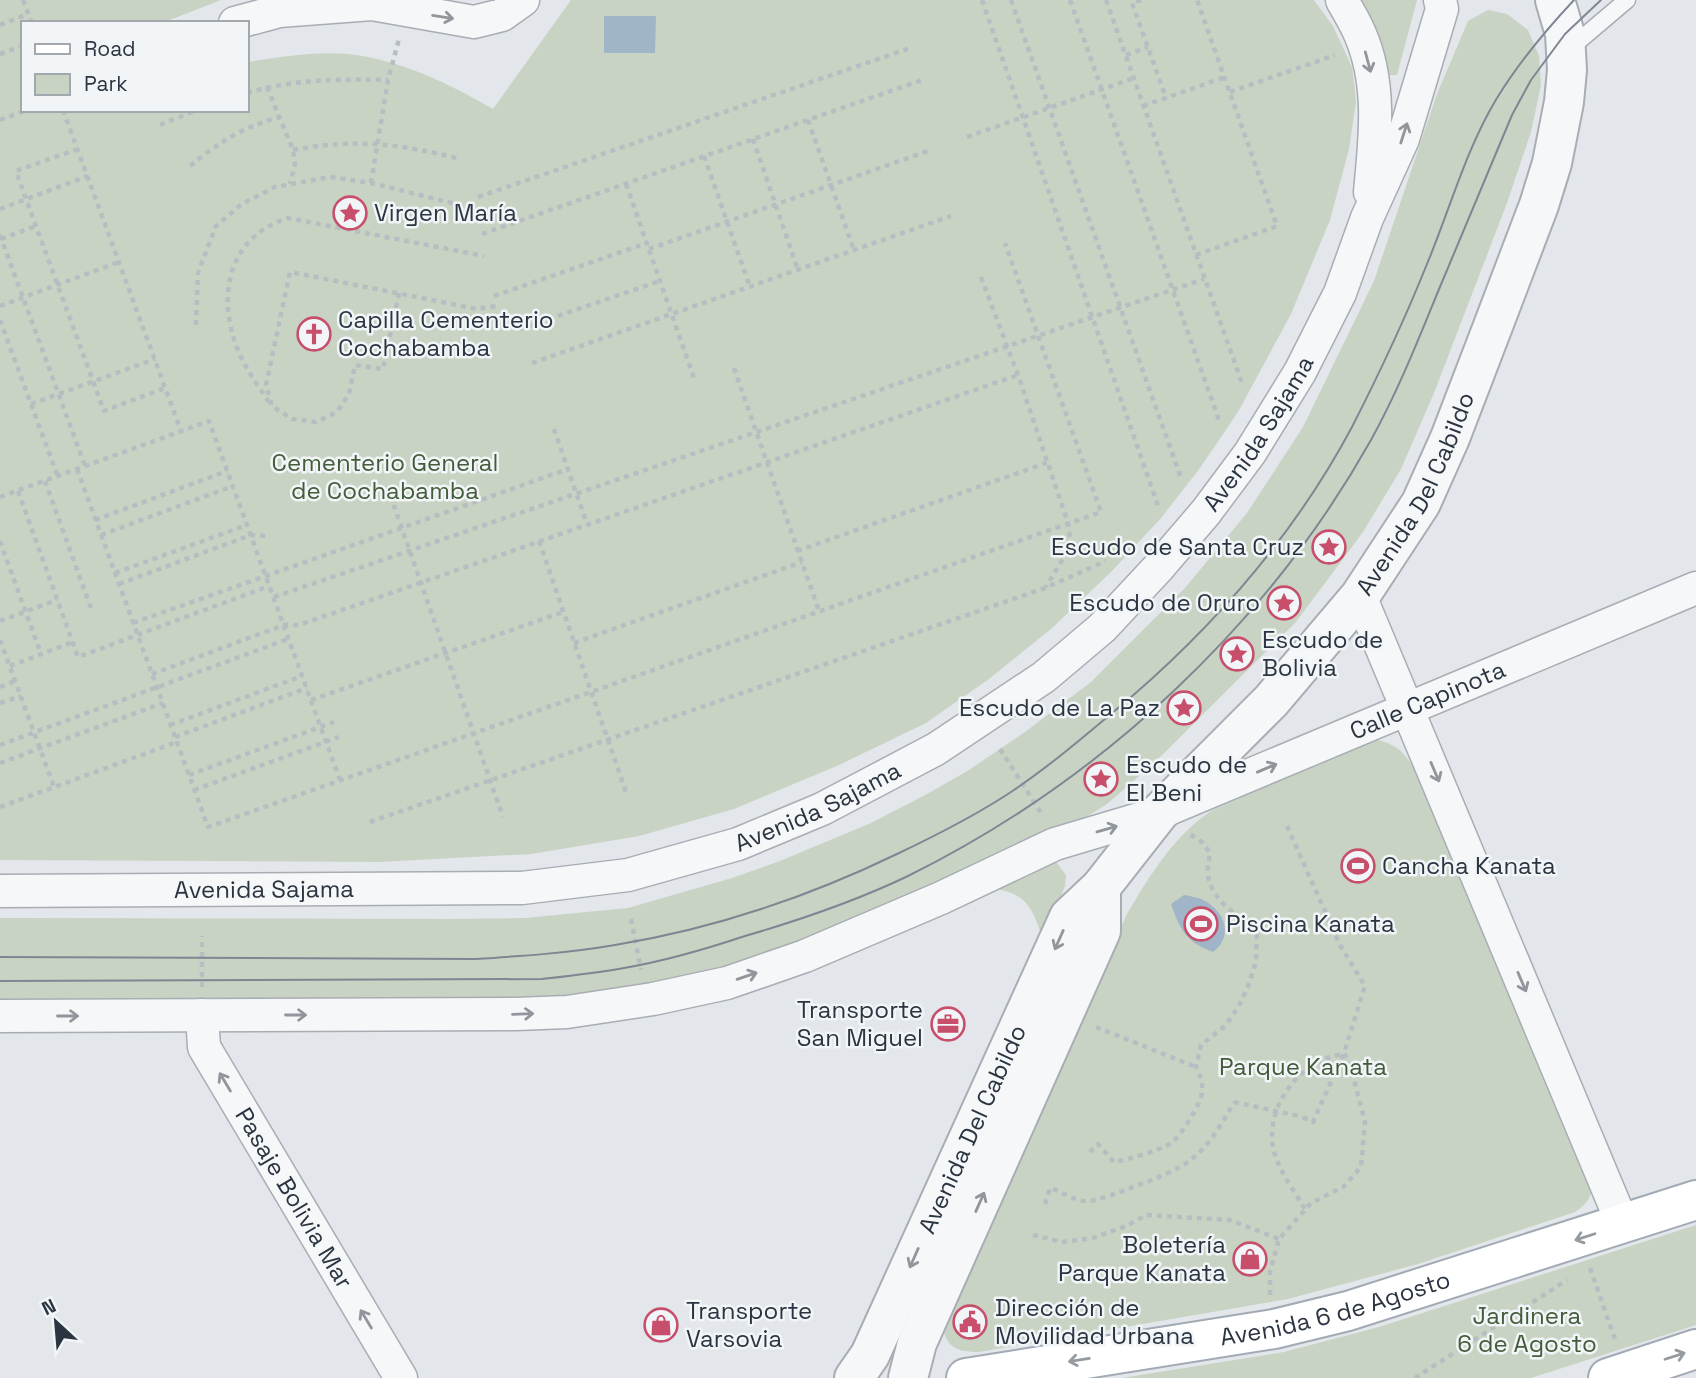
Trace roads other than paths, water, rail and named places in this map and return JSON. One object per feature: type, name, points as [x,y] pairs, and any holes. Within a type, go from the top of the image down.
[{"type":"main road","name":"Avenida 6 de Agosto","points":[[966,1378],[1274,1329],[1348,1311],[1696,1200]]},
{"type":"main road","points":[[1612,1360],[1696,1349]]},
{"type":"street","points":[[240,21],[276,6],[372,4],[474,22],[502,15],[523,0]]},
{"type":"street","name":"Avenida Sajama","points":[[1342,0],[1361,35],[1371,70],[1376,102],[1367,218]]},
{"type":"street","name":"Avenida Sajama","points":[[0,891],[522,888],[628,875],[738,844],[822,809],[936,750],[1044,677],[1102,628],[1206,512],[1250,453],[1300,372],[1340,293],[1367,218],[1403,139],[1442,9],[1440,0]]},
{"type":"street","name":"Avenida Del Cabildo","points":[[854,1378],[870,1355],[1069,917],[1171,821],[1360,596],[1421,503],[1450,438],[1535,217],[1552,163],[1559,135],[1567,70],[1552,17]]},
{"type":"street","name":"Calle Capinota","points":[[1171,821],[1409,709],[1694,593]]},
{"type":"street","points":[[1360,596],[1623,1224]]},
{"type":"street","points":[[0,1016],[516,1014],[567,1012],[653,999],[727,983],[805,956],[941,898],[1055,844],[1171,821]]},
{"type":"street","name":"Avenida Del Cabildo","points":[[908,1378],[917,1343],[1101,931],[1101,887]]},
{"type":"street","name":"Pasaje Bolivia Mar","points":[[202,1015],[204,1047],[401,1378]]},
{"type":"lane","points":[[1552,17],[1628,0]]},
{"type":"water","points":[[604,16],[656,16],[655,53],[604,53]]},
{"type":"water","name":"Piscina Kanata","points":[[1184,895],[1209,903],[1221,916],[1224,938],[1213,952],[1190,939],[1178,921],[1171,904]]},
{"type":"tram line","points":[[0,957],[475,959],[598,948],[688,930],[759,910],[863,870],[986,808],[1059,757],[1163,669],[1224,606],[1281,538],[1330,465],[1372,387],[1419,285],[1467,158],[1486,118],[1523,59],[1574,0]]},
{"type":"tram line","points":[[0,981],[542,979],[604,971],[685,954],[828,909],[908,876],[979,838],[1047,794],[1111,746],[1172,693],[1229,635],[1281,574],[1329,509],[1371,440],[1398,386],[1512,115],[1531,80],[1565,34],[1601,0]]},
{"type":"place","name":"Virgen María","points":[[350,213]]},
{"type":"place","name":"Capilla Cementerio Cochabamba","points":[[314,334]]},
{"type":"place","name":"Escudo de Santa Cruz","points":[[1329,547]]},
{"type":"place","name":"Escudo de Oruro","points":[[1284,603]]},
{"type":"place","name":"Escudo de Bolivia","points":[[1237,654]]},
{"type":"place","name":"Escudo de La Paz","points":[[1184,708]]},
{"type":"place","name":"Escudo de El Beni","points":[[1101,779]]},
{"type":"place","name":"Cancha Kanata","points":[[1358,866]]},
{"type":"place","name":"Piscina Kanata","points":[[1201,924]]},
{"type":"place","name":"Transporte San Miguel","points":[[948,1024]]},
{"type":"place","name":"Boletería Parque Kanata","points":[[1250,1259]]},
{"type":"place","name":"Dirección de Movilidad Urbana","points":[[970,1322]]},
{"type":"place","name":"Transporte Varsovia","points":[[661,1325]]},
{"type":"park label","name":"Cementerio General de Cochabamba","points":[[385,477]]},
{"type":"park label","name":"Parque Kanata","points":[[1303,1067]]},
{"type":"park label","name":"Jardinera 6 de Agosto","points":[[1527,1330]]}]
